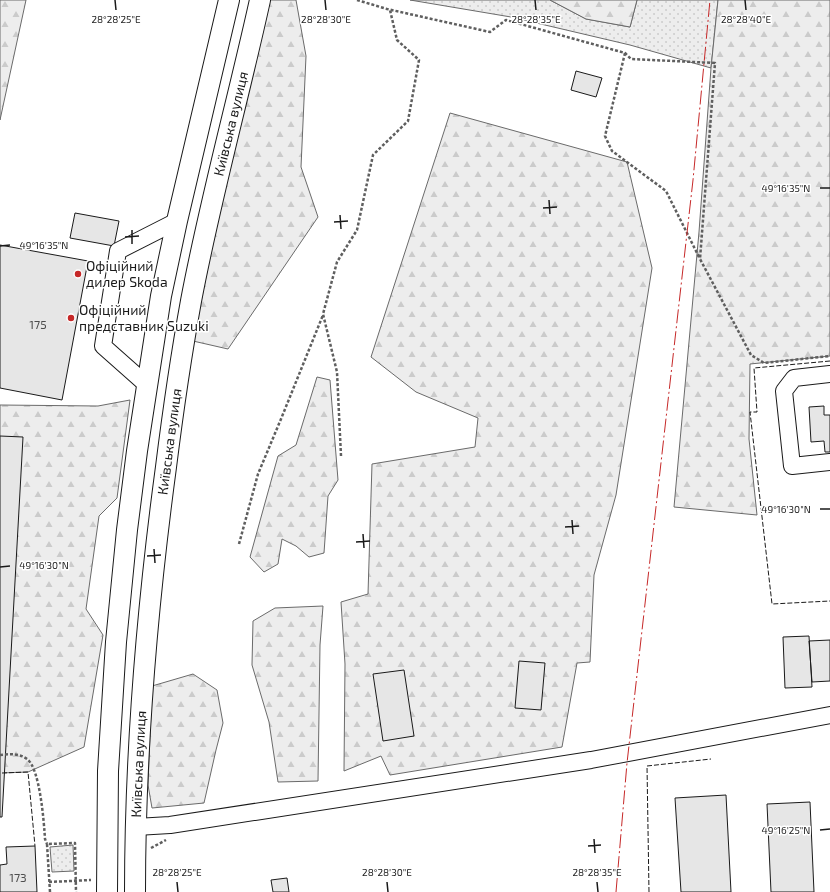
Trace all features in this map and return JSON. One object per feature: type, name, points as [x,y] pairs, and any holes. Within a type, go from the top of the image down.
[{"type":"main road","name":"Київська вулиця","points":[[107,892],[108,771],[116,642],[127,530],[137,451],[161,296],[229,0]]},
{"type":"main road","name":"Київська вулиця","points":[[135,892],[138,773],[146,645],[157,534],[177,390],[192,300],[207,226],[260,0]]},
{"type":"main road","points":[[127,530],[157,534]]},
{"type":"main road","points":[[111,721],[141,722]]},
{"type":"lane","points":[[147,385],[104,346],[118,251],[177,221]]},
{"type":"lane","points":[[830,374],[794,378],[784,391],[792,466],[830,462]]},
{"type":"lane","points":[[136,827],[170,825],[591,760],[830,715]]},
{"type":"path","points":[[357,0],[390,10],[490,32],[506,20],[625,53],[631,59],[715,63],[700,259]]},
{"type":"path","points":[[239,544],[258,474],[323,314],[337,262],[358,230],[372,155],[408,121],[420,60],[396,40],[390,10]]},
{"type":"path","points":[[625,53],[605,136],[612,151],[666,191],[751,355],[764,363],[830,356]]},
{"type":"path","points":[[323,314],[338,372],[341,456]]},
{"type":"path","points":[[0,754],[21,756],[29,760],[33,765],[41,802],[47,844],[50,892]]},
{"type":"path","points":[[47,844],[75,843],[76,892]]},
{"type":"path","points":[[49,882],[92,880]]},
{"type":"green space","points":[[0,0],[26,0],[0,120]]},
{"type":"green space","points":[[267,0],[296,0],[306,56],[301,167],[318,217],[228,349],[193,341],[216,227]]},
{"type":"green space","points":[[410,0],[550,0],[586,19],[630,27],[637,0],[718,0],[711,68],[630,45],[511,17]]},
{"type":"green space","points":[[550,0],[637,0],[630,27],[586,19]]},
{"type":"green space","points":[[718,0],[830,0],[830,356],[750,364],[749,439],[757,515],[674,507]]},
{"type":"green space","points":[[450,113],[627,162],[652,268],[616,495],[594,575],[590,662],[577,663],[562,747],[390,775],[381,756],[344,771],[345,664],[341,602],[368,594],[372,464],[475,447],[478,418],[416,392],[371,357]]},
{"type":"green space","points":[[317,377],[330,380],[338,480],[328,496],[324,553],[309,557],[296,546],[282,539],[278,564],[264,572],[250,557],[278,456],[296,445]]},
{"type":"green space","points":[[130,400],[117,498],[99,516],[86,609],[103,635],[84,747],[28,772],[0,773],[0,405],[98,406]]},
{"type":"green space","points":[[323,606],[320,645],[318,781],[278,782],[269,722],[252,665],[253,621],[275,608]]},
{"type":"green space","points":[[193,674],[217,690],[223,723],[204,803],[152,808],[148,785],[152,686]]},
{"type":"green space","points":[[73,845],[74,871],[52,872],[50,847]]},
{"type":"building","points":[[576,71],[602,78],[596,97],[571,90]]},
{"type":"building","points":[[75,213],[119,221],[114,246],[70,238]]},
{"type":"building","points":[[0,245],[88,261],[62,400],[0,388]]},
{"type":"building","points":[[824,406],[824,415],[830,415],[830,452],[825,452],[824,441],[811,442],[809,407]]},
{"type":"building","points":[[0,436],[23,437],[2,817],[0,817]]},
{"type":"building","points":[[809,636],[812,687],[785,688],[783,637]]},
{"type":"building","points":[[830,640],[830,681],[812,682],[809,641]]},
{"type":"building","points":[[519,661],[545,663],[541,710],[515,708]]},
{"type":"building","points":[[404,670],[414,736],[383,741],[373,674]]},
{"type":"building","points":[[726,795],[731,892],[681,892],[675,798]]},
{"type":"building","points":[[810,802],[814,892],[771,892],[767,804]]},
{"type":"building","points":[[35,846],[37,892],[0,892],[0,865],[7,864],[6,847]]},
{"type":"building","points":[[287,878],[289,892],[273,892],[271,880]]},
{"type":"fence","points":[[830,361],[754,368],[757,412],[750,412],[772,604],[830,601]]},
{"type":"fence","points":[[649,892],[647,766],[711,759]]},
{"type":"fence","points":[[2,773],[28,772],[35,846]]},
{"type":"power","points":[[616,892],[627,763],[693,180],[710,0]]},
{"type":"place","name":"Офіційний дилер Skoda","points":[[78,274]]},
{"type":"place","name":"Офіційний представник Suzuki","points":[[71,318]]}]
